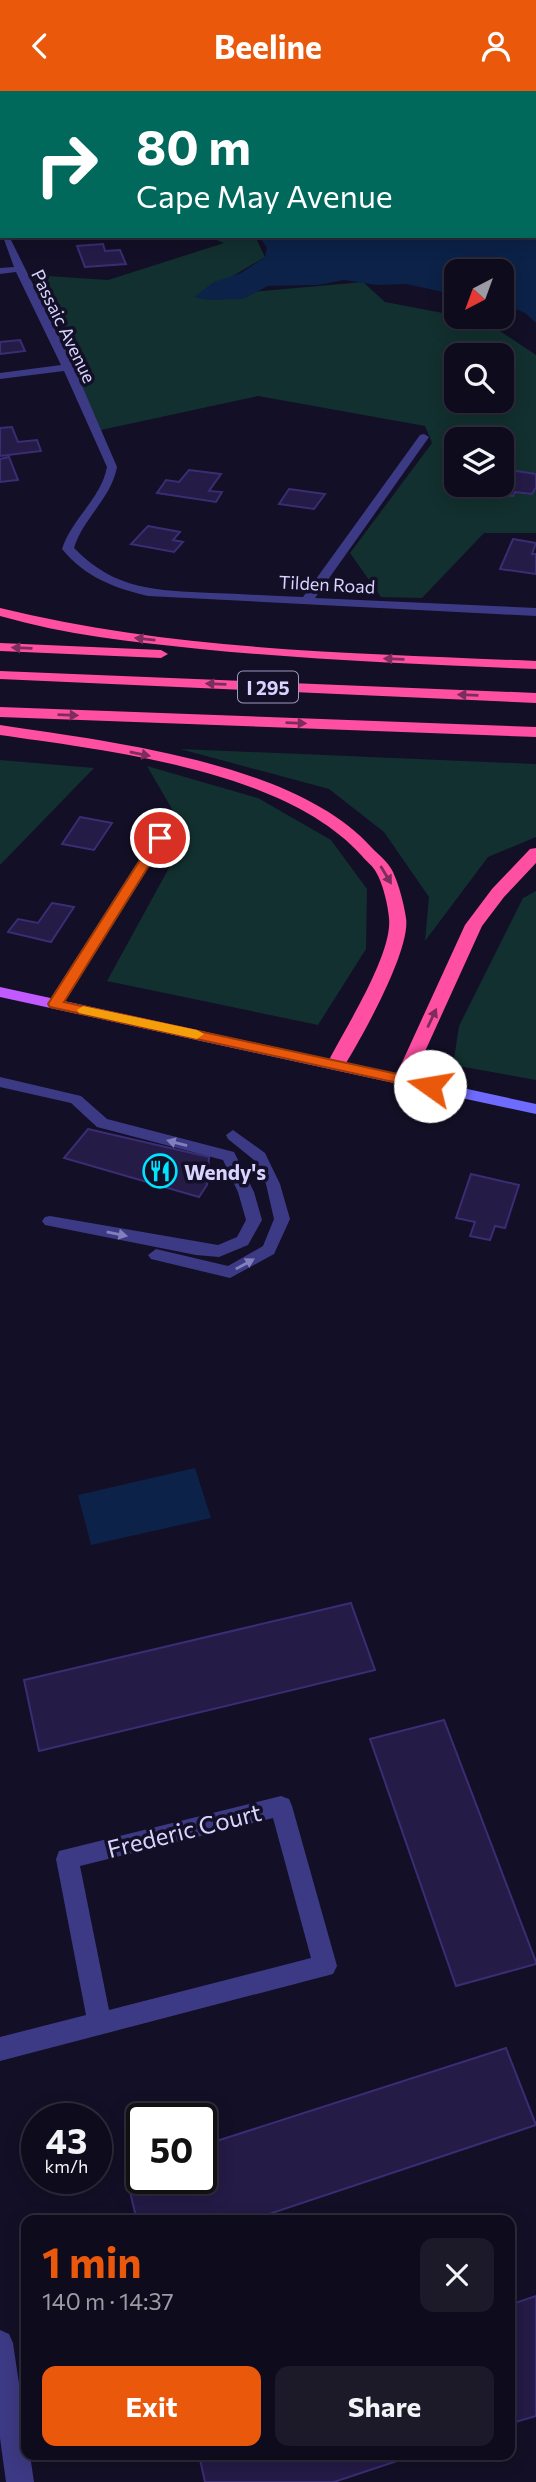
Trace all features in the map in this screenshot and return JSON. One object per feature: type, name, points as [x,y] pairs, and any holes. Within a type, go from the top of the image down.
[{"type":"highway","points":[[0,612],[38,624],[102,635],[286,655]]},
{"type":"highway","points":[[0,647],[190,655],[286,655],[536,666]]},
{"type":"highway","name":"I 295","points":[[0,675],[536,698]]},
{"type":"highway","name":"I 295","points":[[0,712],[536,732]]},
{"type":"highway","points":[[0,730],[152,756],[244,779],[302,801],[341,825],[371,851],[392,883],[399,920],[391,954],[336,1064]]},
{"type":"highway","points":[[403,1080],[474,925],[498,893],[536,853]]},
{"type":"main road","points":[[0,992],[536,1109]]},
{"type":"street","name":"Passaic Avenue","points":[[6,238],[69,367],[112,467],[111,481],[71,535],[68,549],[87,569],[118,585]]},
{"type":"street","points":[[0,271],[19,269]]},
{"type":"street","points":[[0,376],[69,367]]},
{"type":"street","points":[[307,600],[424,437]]},
{"type":"street","name":"Tilden Road","points":[[118,585],[148,593],[536,612]]},
{"type":"street","points":[[55,1004],[160,838]]},
{"type":"street","name":"Frederic Court","points":[[0,2049],[100,2024],[325,1966],[281,1806],[66,1859],[100,2024]]},
{"type":"street","points":[[0,2343],[20,2482]]},
{"type":"lane","points":[[0,1082],[76,1099],[102,1123],[229,1156],[246,1192],[254,1220],[243,1241],[219,1251],[50,1221]]},
{"type":"lane","points":[[156,1255],[230,1272],[269,1250],[282,1219],[274,1184],[260,1157],[233,1135]]},
{"type":"green space","points":[[212,238],[256,238],[265,257],[197,297],[363,282],[385,302],[444,313],[444,329],[497,329],[536,355],[536,533],[484,533],[422,598],[381,597],[350,553],[432,443],[425,426],[258,396],[101,430],[33,275],[108,280],[224,243]]},
{"type":"green space","points":[[180,749],[536,764],[536,837],[488,857],[425,941],[429,897],[384,832],[329,789]]},
{"type":"green space","points":[[0,760],[94,768],[0,865]]},
{"type":"green space","points":[[147,766],[258,798],[331,840],[367,889],[366,949],[318,1025],[107,981],[187,835]]},
{"type":"green space","points":[[536,891],[536,1080],[453,1065],[459,1026],[523,898]]},
{"type":"water","points":[[260,238],[536,238],[536,323],[525,313],[514,308],[514,259],[444,259],[444,292],[406,284],[376,285],[344,280],[318,285],[268,286],[243,299],[208,300],[194,297],[214,282],[241,273],[265,257],[267,248]]},
{"type":"water","points":[[195,1468],[211,1518],[91,1545],[78,1495]]},
{"type":"building","points":[[103,244],[105,251],[120,250],[126,264],[85,267],[77,246]]},
{"type":"building","points":[[20,340],[25,351],[0,354],[0,342]]},
{"type":"building","points":[[12,427],[18,442],[37,440],[41,451],[0,456],[0,428]]},
{"type":"building","points":[[9,457],[18,480],[0,482],[0,459]]},
{"type":"building","points":[[189,470],[221,474],[209,491],[222,492],[216,502],[157,493],[166,480],[179,482]]},
{"type":"building","points":[[514,471],[536,474],[536,487],[532,494],[514,494]]},
{"type":"building","points":[[289,489],[325,494],[314,509],[279,504]]},
{"type":"building","points":[[148,526],[180,532],[173,540],[183,542],[174,552],[131,544]]},
{"type":"building","points":[[513,539],[536,543],[532,554],[536,554],[536,574],[500,569]]},
{"type":"building","points":[[80,817],[112,823],[94,850],[62,844]]},
{"type":"building","points":[[52,903],[74,907],[51,942],[8,932],[18,919],[38,923]]},
{"type":"building","name":"Wendy's","points":[[88,1129],[209,1157],[207,1185],[199,1197],[64,1158]]},
{"type":"building","points":[[471,1174],[519,1185],[505,1228],[495,1226],[490,1240],[470,1236],[475,1222],[456,1218]]},
{"type":"building","points":[[351,1603],[375,1670],[39,1751],[24,1680]]},
{"type":"building","points":[[444,1720],[536,1962],[456,1986],[370,1739]]},
{"type":"building","points":[[506,2048],[536,2125],[266,2215],[136,2215],[131,2194],[217,2194],[217,2141]]},
{"type":"building","points":[[536,2296],[536,2416],[515,2422],[515,2303]]},
{"type":"building","points":[[200,2460],[400,2460],[334,2482],[205,2482]]},
{"type":"slow traffic","points":[[83,1010],[197,1034]]},
{"type":"place","name":"Wendy's","points":[[160,1171]]},
{"type":"route","points":[[160,838],[55,1004],[430,1086]]}]
